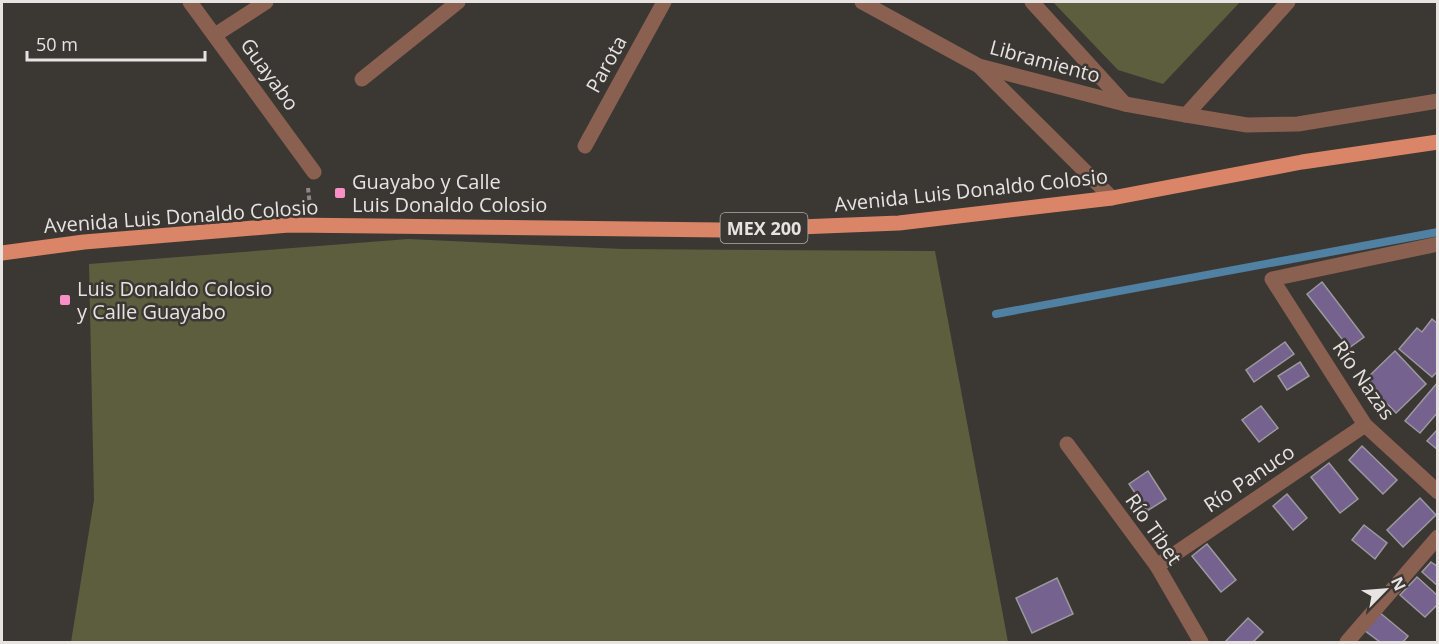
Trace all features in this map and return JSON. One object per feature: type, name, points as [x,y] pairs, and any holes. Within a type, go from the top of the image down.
[{"type":"main road","name":"Avenida Luis Donaldo Colosio","points":[[2,253],[84,242],[289,225],[722,230],[899,223],[1112,198],[1302,162],[1437,142]]},
{"type":"street","name":"Guayabo","points":[[190,2],[314,172]]},
{"type":"street","points":[[215,35],[266,2]]},
{"type":"street","points":[[362,79],[458,2]]},
{"type":"street","name":"Parota","points":[[585,146],[664,2]]},
{"type":"street","name":"Libramiento","points":[[862,2],[979,66],[1125,104],[1186,114]]},
{"type":"street","points":[[1032,2],[1125,104]]},
{"type":"street","points":[[1186,114],[1288,2]]},
{"type":"street","points":[[979,66],[1112,198]]},
{"type":"street","points":[[1186,114],[1247,124],[1298,123],[1437,101]]},
{"type":"street","name":"Río Nazas","points":[[1437,244],[1272,279],[1365,425],[1437,492]]},
{"type":"street","name":"Río Panuco","points":[[1157,566],[1365,425]]},
{"type":"street","name":"Río Tibet","points":[[1067,444],[1157,566],[1201,642]]},
{"type":"street","points":[[1347,642],[1437,537]]},
{"type":"green space","points":[[1053,2],[1240,2],[1163,84],[1118,70]]},
{"type":"green space","points":[[408,239],[623,249],[935,251],[1008,642],[71,642],[94,500],[89,264]]},
{"type":"building","points":[[1322,282],[1364,337],[1349,348],[1307,294]]},
{"type":"building","points":[[1432,319],[1438,324],[1438,371],[1432,377],[1399,349],[1417,328],[1422,332]]},
{"type":"building","points":[[1285,342],[1294,354],[1254,382],[1246,370]]},
{"type":"building","points":[[1395,351],[1426,384],[1396,413],[1365,380]]},
{"type":"building","points":[[1300,362],[1309,376],[1287,390],[1278,376]]},
{"type":"building","points":[[1438,382],[1438,412],[1420,433],[1405,421]]},
{"type":"building","points":[[1261,406],[1278,428],[1259,442],[1242,420]]},
{"type":"building","points":[[1438,429],[1438,450],[1427,441]]},
{"type":"building","points":[[1362,446],[1397,480],[1383,494],[1349,460]]},
{"type":"building","points":[[1329,463],[1358,499],[1340,513],[1311,477]]},
{"type":"building","points":[[1148,471],[1166,499],[1147,511],[1129,484]]},
{"type":"building","points":[[1287,494],[1307,518],[1293,530],[1273,506]]},
{"type":"building","points":[[1420,498],[1436,515],[1403,547],[1387,530]]},
{"type":"building","points":[[1364,525],[1387,543],[1375,559],[1352,540]]},
{"type":"building","points":[[1207,544],[1236,580],[1221,592],[1192,556]]},
{"type":"building","points":[[1431,562],[1438,567],[1438,586],[1422,572]]},
{"type":"building","points":[[1417,577],[1438,596],[1438,604],[1425,617],[1400,595]]},
{"type":"building","points":[[1057,578],[1073,614],[1032,633],[1016,598]]},
{"type":"building","points":[[1379,612],[1408,636],[1403,642],[1380,642],[1364,630]]},
{"type":"building","points":[[1248,618],[1263,632],[1253,642],[1225,642]]},
{"type":"waterway","points":[[996,314],[1438,232]]},
{"type":"place","name":"Guayabo y Calle Luis Donaldo Colosio","points":[[340,193]]},
{"type":"place","name":"Luis Donaldo Colosio y Calle Guayabo","points":[[65,300]]}]
